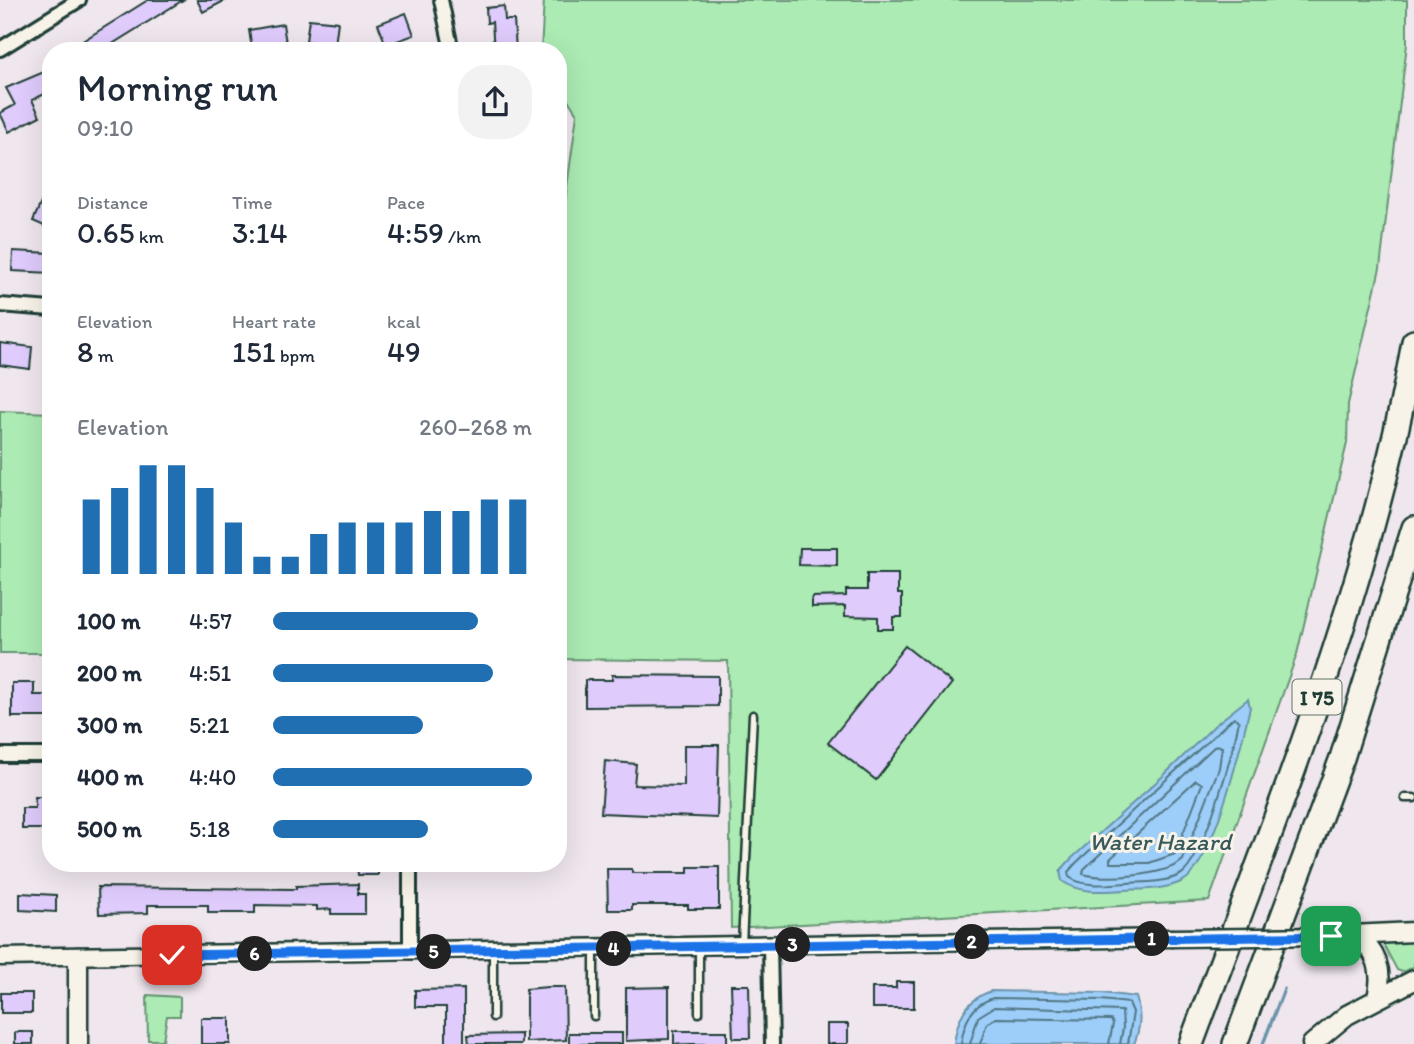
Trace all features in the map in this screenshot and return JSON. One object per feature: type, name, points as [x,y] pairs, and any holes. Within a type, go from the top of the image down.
[{"type":"highway","name":"I 75","points":[[1191,1044],[1347,610],[1389,460],[1414,342]]},
{"type":"highway","name":"I 75","points":[[1235,1044],[1346,746],[1414,528]]},
{"type":"main road","points":[[1331,936],[1414,932]]},
{"type":"main road","points":[[1354,933],[1366,942],[1377,959],[1381,978],[1377,998]]},
{"type":"main road","points":[[78,957],[78,1044]]},
{"type":"main road","points":[[1312,1044],[1347,1016],[1414,980]]},
{"type":"street","points":[[0,49],[79,0]]},
{"type":"street","points":[[441,0],[450,42]]},
{"type":"street","points":[[0,305],[42,308]]},
{"type":"street","points":[[0,755],[42,755]]},
{"type":"street","points":[[410,872],[410,952]]},
{"type":"street","points":[[0,957],[1331,936]]},
{"type":"street","points":[[770,946],[772,1044]]},
{"type":"lane","points":[[742,946],[753,716]]},
{"type":"lane","points":[[1405,798],[1414,798]]},
{"type":"lane","points":[[699,947],[699,1013]]},
{"type":"lane","points":[[594,949],[594,1016]]},
{"type":"lane","points":[[493,951],[493,1017]]},
{"type":"green space","points":[[544,0],[1407,0],[1407,44],[1380,268],[1348,404],[1347,443],[1297,654],[1209,901],[731,928],[728,661],[567,659],[567,187],[577,114],[567,98],[567,42],[542,42]]},
{"type":"green space","points":[[0,411],[42,413],[42,653],[0,653]]},
{"type":"green space","points":[[1414,935],[1414,967],[1402,972],[1397,970],[1382,942]]},
{"type":"green space","points":[[147,995],[180,997],[180,1016],[167,1016],[163,1040],[148,1040]]},
{"type":"water","name":"Water Hazard","points":[[1248,699],[1250,707],[1225,802],[1205,852],[1194,871],[1183,881],[1162,888],[1092,891],[1062,881],[1060,871],[1071,859],[1215,725]]},
{"type":"water","points":[[991,991],[1102,993],[1136,997],[1140,1020],[1138,1032],[1134,1044],[954,1044],[964,1011],[975,999]]},
{"type":"building","points":[[148,0],[183,0],[115,42],[81,42]]},
{"type":"building","points":[[197,0],[226,0],[203,12]]},
{"type":"building","points":[[504,6],[505,20],[514,20],[515,42],[493,42],[492,22],[487,23],[486,8]]},
{"type":"building","points":[[406,13],[414,35],[394,42],[385,42],[378,24]]},
{"type":"building","points":[[309,19],[338,22],[335,42],[306,41]]},
{"type":"building","points":[[283,24],[286,42],[251,42],[249,30]]},
{"type":"building","points":[[42,73],[42,95],[32,100],[40,116],[9,132],[0,113],[15,105],[6,88]]},
{"type":"building","points":[[42,200],[42,225],[33,221]]},
{"type":"building","points":[[13,251],[42,253],[42,273],[12,271]]},
{"type":"building","points":[[0,343],[32,347],[30,369],[0,365]]},
{"type":"building","points":[[800,548],[837,548],[837,566],[799,565]]},
{"type":"building","points":[[867,574],[898,574],[898,594],[902,594],[902,617],[893,617],[893,629],[878,629],[878,617],[845,616],[845,606],[812,607],[812,597],[846,596],[846,590],[867,590]]},
{"type":"building","points":[[905,646],[952,683],[876,780],[828,743]]},
{"type":"building","points":[[612,675],[718,676],[718,706],[585,707],[585,680],[612,680]]},
{"type":"building","points":[[12,683],[34,683],[34,695],[42,695],[42,717],[12,717]]},
{"type":"building","points":[[684,745],[719,745],[717,818],[601,813],[605,761],[636,764],[634,785],[684,786]]},
{"type":"building","points":[[35,797],[42,797],[42,829],[22,829],[22,808],[35,808]]},
{"type":"building","points":[[688,867],[719,867],[719,909],[688,909],[688,905],[632,905],[632,910],[608,910],[607,869],[632,869],[632,873],[688,873]]},
{"type":"building","points":[[358,872],[378,872],[378,875],[358,875]]},
{"type":"building","points":[[358,884],[358,894],[365,894],[365,914],[331,914],[331,909],[317,910],[317,906],[255,905],[255,913],[208,913],[208,905],[148,905],[148,913],[99,914],[98,887],[296,889],[296,886]]},
{"type":"building","points":[[20,893],[56,895],[56,912],[20,910]]},
{"type":"building","points":[[896,982],[914,982],[914,1008],[872,1008],[872,988],[896,988]]},
{"type":"building","points":[[731,985],[749,985],[750,1038],[733,1038]]},
{"type":"building","points":[[565,987],[566,1040],[526,1042],[526,989]]},
{"type":"building","points":[[669,987],[669,1039],[626,1041],[626,988]]},
{"type":"building","points":[[464,989],[464,1043],[446,1043],[446,1007],[415,1007],[415,990]]},
{"type":"building","points":[[1,993],[32,993],[32,1013],[1,1013]]},
{"type":"building","points":[[201,1018],[230,1018],[230,1044],[201,1044]]},
{"type":"building","points":[[827,1024],[848,1024],[848,1044],[827,1044]]},
{"type":"building","points":[[674,1031],[727,1031],[727,1044],[674,1044]]},
{"type":"building","points":[[15,1032],[33,1032],[33,1044],[15,1044]]},
{"type":"building","points":[[569,1033],[622,1033],[622,1044],[569,1044]]},
{"type":"building","points":[[521,1034],[521,1044],[469,1044],[468,1035]]},
{"type":"waterway","points":[[1263,1044],[1284,989]]},
{"type":"route","points":[[172,955],[1331,936]]}]
